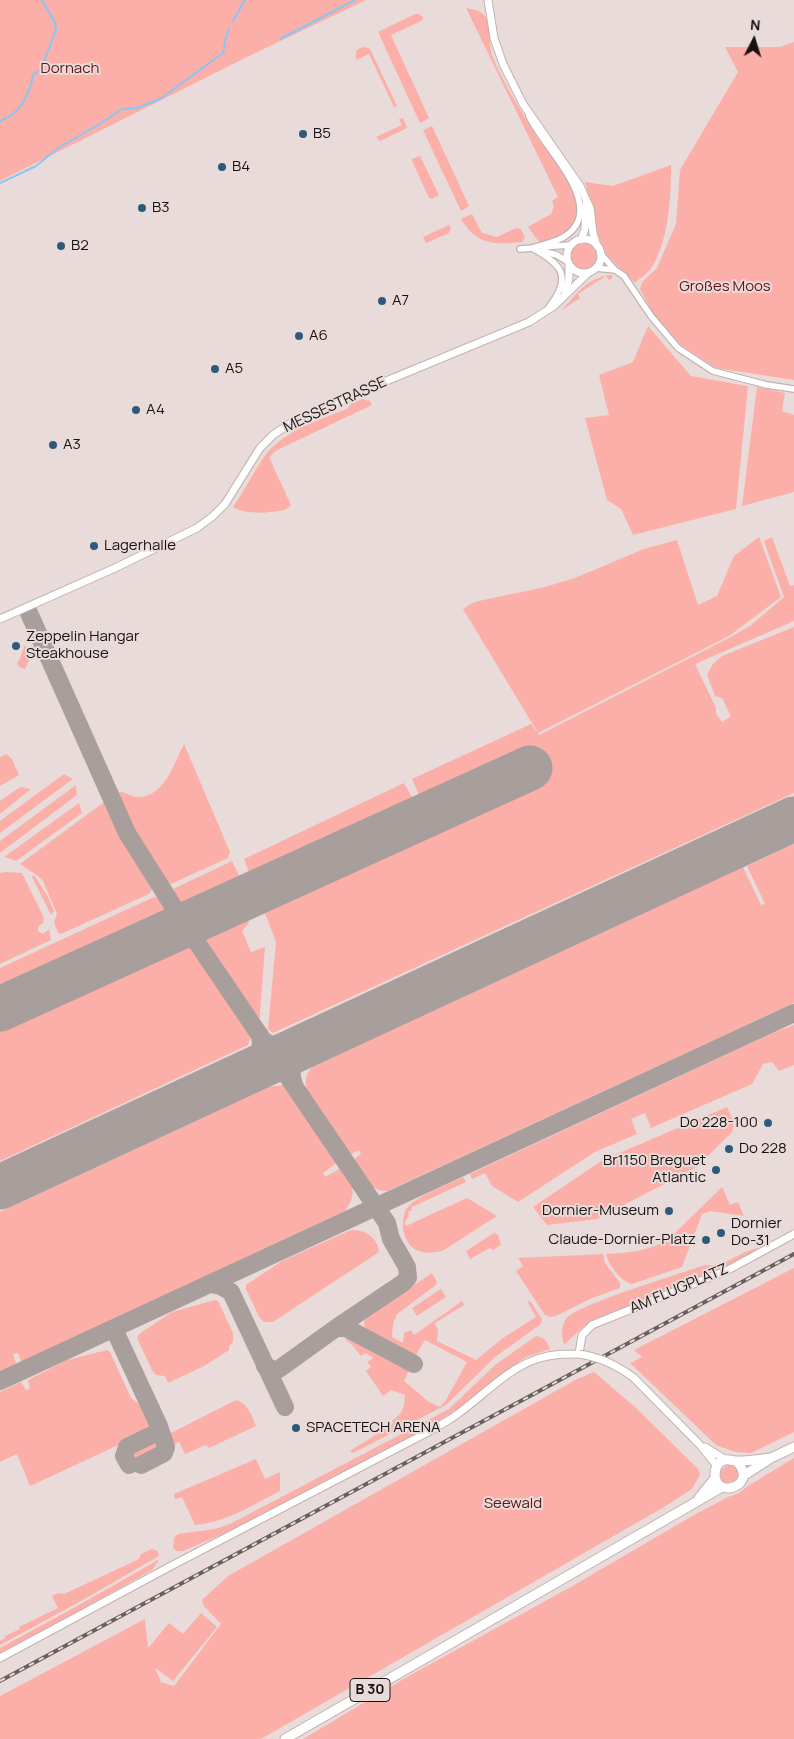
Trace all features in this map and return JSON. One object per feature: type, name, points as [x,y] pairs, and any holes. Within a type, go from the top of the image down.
[{"type":"main road","name":"B 30","points":[[284,1739],[722,1487],[734,1487],[740,1483],[743,1476],[771,1458],[794,1447]]},
{"type":"main road","name":"B 30","points":[[726,1460],[737,1462],[771,1458]]},
{"type":"main road","points":[[717,1466],[726,1460]]},
{"type":"main road","points":[[737,1462],[741,1466],[743,1476]]},
{"type":"main road","name":"B 30","points":[[696,1503],[715,1478],[714,1472],[717,1466]]},
{"type":"main road","points":[[715,1478],[722,1487]]},
{"type":"street","points":[[488,0],[490,19],[498,50],[509,78],[534,128],[562,165],[576,190],[580,207],[578,220],[572,230],[561,238],[532,248]]},
{"type":"street","points":[[523,104],[580,186],[590,208],[592,233],[599,249],[600,260],[596,268],[588,273],[580,273],[556,255],[532,248]]},
{"type":"street","points":[[582,240],[585,229],[585,199]]},
{"type":"street","points":[[520,249],[571,245],[582,240],[590,241],[599,249],[615,270],[624,276],[651,316],[678,348],[713,371],[767,385],[794,388]]},
{"type":"street","points":[[565,294],[570,278],[567,252],[571,245]]},
{"type":"street","points":[[532,248],[550,258],[561,271],[562,281],[558,295],[543,314]]},
{"type":"street","points":[[596,268],[615,270]]},
{"type":"street","name":"MESSESTRASSE","points":[[0,619],[115,568],[197,528],[225,504],[260,448],[273,435],[291,423],[367,389],[529,322],[543,314],[588,273]]},
{"type":"street","name":"AM FLUGPLATZ","points":[[579,1354],[582,1335],[592,1325],[728,1270],[794,1234]]},
{"type":"street","points":[[0,1658],[171,1566],[430,1432],[459,1413],[507,1375],[539,1358],[561,1354],[579,1354],[592,1356],[615,1364],[634,1378],[700,1444],[717,1466]]},
{"type":"street","points":[[700,1444],[726,1460]]},
{"type":"green space","name":"Dornach","points":[[0,0],[366,0],[245,58],[0,181]]},
{"type":"green space","points":[[466,8],[476,10],[487,19],[492,55],[512,96],[536,136],[564,173],[575,193],[577,204],[574,221],[567,231],[557,237],[539,242],[528,227],[551,214],[554,207],[552,201],[558,197]]},
{"type":"green space","points":[[415,14],[423,17],[423,20],[391,35],[429,118],[420,123],[378,32]]},
{"type":"green space","name":"Großes Moos","points":[[794,42],[794,380],[716,368],[681,345],[654,315],[640,289],[642,282],[657,268],[676,224],[680,170],[738,72],[725,47],[780,47]]},
{"type":"green space","points":[[365,47],[370,49],[397,106],[394,107],[369,54],[356,60],[356,51]]},
{"type":"green space","points":[[403,118],[407,128],[380,141],[376,137],[402,125],[399,119]]},
{"type":"green space","points":[[432,126],[469,206],[461,211],[423,130]]},
{"type":"green space","points":[[420,156],[439,195],[432,199],[429,198],[412,161],[412,159]]},
{"type":"green space","points":[[671,165],[668,218],[662,243],[652,267],[635,283],[607,255],[597,235],[585,182],[613,186]]},
{"type":"green space","points":[[472,214],[482,233],[497,237],[516,228],[521,229],[525,238],[522,242],[495,243],[480,238],[467,228],[461,219]]},
{"type":"green space","points":[[449,225],[451,228],[449,233],[426,243],[423,237]]},
{"type":"green space","points":[[584,243],[593,247],[597,256],[593,265],[584,269],[575,265],[571,256],[575,247]]},
{"type":"green space","points":[[612,275],[612,278],[609,280],[606,276],[578,294],[580,298],[562,310],[578,292],[590,282],[604,276]]},
{"type":"green space","points":[[648,326],[691,376],[748,386],[736,509],[633,535],[621,509],[607,500],[585,418],[609,415],[599,375],[633,362]]},
{"type":"green space","points":[[757,387],[785,393],[782,411],[794,415],[794,492],[742,506]]},
{"type":"green space","points":[[363,399],[370,401],[372,405],[277,450],[269,457],[291,505],[285,510],[251,512],[233,507],[266,454],[283,438],[314,422],[347,409],[352,403]]},
{"type":"green space","points":[[759,537],[781,597],[729,636],[538,733],[463,609],[474,602],[545,587],[575,578],[644,549],[677,540],[698,605],[717,596],[734,556]]},
{"type":"green space","points":[[772,537],[790,586],[794,585],[794,621],[695,664],[716,708],[716,714],[722,722],[731,716],[722,698],[715,696],[707,675],[713,664],[722,656],[794,627],[794,793],[273,1033],[268,1029],[276,942],[244,859],[404,783],[424,819],[428,816],[412,779],[531,724],[539,735],[750,626],[784,597],[764,541]]},
{"type":"green space","points":[[25,645],[31,656],[25,669],[19,667],[17,662]]},
{"type":"green space","points":[[184,744],[230,852],[228,858],[171,884],[162,883],[148,862],[113,795],[121,792],[136,797],[146,796],[154,792],[161,786],[172,770]]},
{"type":"green space","points":[[6,754],[12,759],[19,775],[0,786],[0,757]]},
{"type":"green space","points":[[64,774],[73,779],[0,833],[0,821]]},
{"type":"green space","points":[[76,785],[77,795],[0,853],[0,841]]},
{"type":"green space","points":[[20,787],[31,789],[0,814],[0,801]]},
{"type":"green space","points":[[107,800],[123,834],[154,886],[149,894],[61,934],[58,933],[54,922],[57,914],[43,881],[20,864]]},
{"type":"green space","points":[[79,803],[82,813],[16,861],[4,857]]},
{"type":"green space","points":[[794,844],[794,1003],[387,1191],[375,1188],[363,1176],[353,1160],[361,1154],[359,1150],[349,1155],[307,1091],[306,1078],[312,1067],[743,867],[761,905],[765,904],[747,866]]},
{"type":"green space","points":[[232,861],[245,887],[250,906],[251,915],[248,924],[242,931],[251,952],[265,947],[259,1025],[171,894],[173,889]]},
{"type":"green space","points":[[0,873],[22,873],[44,918],[43,923],[38,927],[38,931],[43,934],[49,929],[51,940],[0,964]]},
{"type":"green space","points":[[34,875],[48,897],[54,911],[51,915],[32,877]]},
{"type":"green space","points":[[154,897],[163,898],[253,1033],[248,1045],[0,1161],[0,968]]},
{"type":"green space","points":[[794,1025],[794,1065],[779,1071],[772,1062],[763,1064],[752,1084],[651,1128],[645,1113],[631,1119],[637,1134],[595,1152],[518,1202],[492,1186],[485,1173],[472,1179],[470,1174],[775,1032]]},
{"type":"green space","points":[[283,1085],[292,1093],[338,1162],[323,1173],[325,1177],[341,1168],[349,1179],[353,1194],[345,1211],[21,1362],[18,1353],[13,1354],[16,1364],[0,1371],[0,1212],[269,1087]]},
{"type":"green space","points":[[727,1107],[733,1122],[732,1132],[697,1167],[597,1219],[547,1225],[533,1207],[603,1160]]},
{"type":"green space","points":[[463,1177],[466,1182],[412,1207],[412,1210],[408,1212],[409,1215],[405,1222],[406,1226],[467,1198],[497,1216],[444,1250],[427,1253],[414,1249],[409,1244],[403,1230],[404,1214],[407,1209],[412,1203],[426,1195]]},
{"type":"green space","points":[[722,1187],[730,1205],[738,1202],[744,1216],[710,1211],[702,1214],[682,1267],[632,1284],[624,1280],[609,1263],[606,1254],[647,1249],[669,1239]]},
{"type":"green space","points":[[351,1230],[361,1231],[370,1235],[376,1242],[379,1252],[273,1322],[264,1322],[259,1317],[246,1289],[246,1285],[282,1261]]},
{"type":"green space","points":[[494,1233],[498,1235],[501,1245],[493,1250],[490,1248],[470,1259],[466,1251]]},
{"type":"green space","points":[[758,1248],[760,1249],[700,1279],[596,1319],[585,1325],[564,1345],[562,1329],[566,1319],[588,1306],[705,1265],[725,1262]]},
{"type":"green space","points":[[603,1254],[605,1263],[620,1283],[620,1288],[592,1298],[556,1316],[550,1317],[544,1314],[516,1271],[523,1266],[518,1258]]},
{"type":"green space","points":[[794,1268],[794,1432],[751,1453],[735,1452],[716,1445],[630,1363],[642,1357],[634,1350]]},
{"type":"green space","points":[[432,1273],[437,1282],[436,1285],[397,1314],[393,1324],[392,1337],[403,1343],[404,1333],[411,1330],[414,1335],[462,1301],[464,1305],[435,1323],[438,1330],[437,1341],[476,1360],[503,1338],[536,1317],[527,1301],[531,1302],[542,1319],[541,1324],[495,1357],[446,1405],[353,1453],[350,1451],[393,1424],[392,1421],[402,1410],[405,1395],[391,1390],[383,1396],[366,1371],[371,1367],[367,1362],[373,1358],[366,1353],[361,1356],[345,1339],[348,1336],[409,1370],[404,1381],[429,1402],[440,1407],[446,1400],[467,1362],[425,1340],[416,1355],[367,1330],[364,1325],[365,1318]]},
{"type":"green space","points":[[441,1289],[446,1297],[417,1316],[412,1308]]},
{"type":"green space","points":[[215,1300],[218,1301],[233,1333],[233,1342],[229,1346],[229,1350],[204,1366],[168,1383],[165,1376],[156,1375],[137,1338],[139,1334],[172,1312]]},
{"type":"green space","points":[[536,1336],[545,1340],[550,1349],[526,1357],[459,1408],[426,1429],[237,1528],[183,1551],[176,1551],[173,1547],[174,1538],[178,1534],[215,1529],[230,1524],[449,1409],[495,1365]]},
{"type":"green space","points":[[107,1350],[110,1352],[131,1398],[142,1406],[153,1429],[30,1486],[17,1454],[0,1462],[0,1392],[21,1382],[26,1390],[30,1389],[28,1380],[67,1360]]},
{"type":"green space","name":"Seewald","points":[[594,1372],[634,1406],[698,1469],[700,1475],[692,1489],[664,1507],[261,1739],[0,1739],[0,1696],[145,1619],[148,1648],[169,1623],[183,1634],[201,1613],[217,1627],[173,1681],[155,1668],[161,1682],[174,1686],[221,1624],[204,1606],[202,1600],[228,1576],[577,1379]]},
{"type":"green space","points":[[236,1400],[247,1407],[256,1426],[209,1448],[206,1445],[185,1454],[179,1442],[169,1445],[167,1440],[169,1434]]},
{"type":"green space","points":[[154,1440],[159,1443],[161,1448],[159,1451],[131,1464],[127,1455],[129,1451]]},
{"type":"green space","points":[[794,1458],[794,1739],[303,1739],[407,1677],[569,1588],[694,1515],[739,1493]]},
{"type":"green space","points":[[256,1459],[265,1479],[280,1472],[280,1491],[250,1507],[229,1517],[195,1525],[182,1497],[175,1499],[174,1494]]},
{"type":"green space","points":[[735,1464],[739,1467],[740,1477],[733,1484],[722,1482],[719,1471],[728,1465]]},
{"type":"green space","points":[[152,1549],[158,1551],[159,1556],[0,1645],[0,1641],[5,1636],[20,1629],[19,1627],[58,1608],[52,1596],[58,1593],[64,1594],[139,1559],[141,1554]]},
{"type":"green space","points":[[158,1560],[152,1570],[0,1655],[0,1648]]},
{"type":"waterway","points":[[0,122],[15,113],[19,108],[28,92],[33,75],[41,69],[56,30],[55,23],[42,0]]},
{"type":"waterway","points":[[233,21],[245,0]]},
{"type":"waterway","points":[[280,39],[355,0]]},
{"type":"waterway","points":[[0,183],[36,166],[58,148],[122,109],[137,108],[160,99],[223,53],[229,29]]},
{"type":"taxiway","points":[[29,613],[127,833],[185,925],[387,1223],[391,1239],[407,1267],[408,1278],[403,1283],[279,1369],[274,1370],[265,1366]]},
{"type":"taxiway","points":[[0,1381],[794,1013]]},
{"type":"taxiway","points":[[245,1074],[253,1065],[260,1052],[260,1035]]},
{"type":"taxiway","points":[[264,1041],[281,1049],[307,1045],[298,1053],[293,1062],[292,1079],[294,1085]]},
{"type":"taxiway","points":[[210,1284],[221,1286],[231,1292],[285,1407]]},
{"type":"taxiway","points":[[336,1328],[346,1328],[414,1364]]},
{"type":"taxiway","points":[[114,1329],[159,1426],[166,1447],[164,1453],[141,1465]]},
{"type":"taxiway","points":[[129,1465],[124,1456],[127,1447],[156,1433],[159,1426]]},
{"type":"runway","points":[[0,1009],[530,768]]},
{"type":"runway","points":[[0,1187],[794,819]]},
{"type":"railway","points":[[0,1681],[794,1254]]},
{"type":"place","name":"B5","points":[[303,134]]},
{"type":"place","name":"B4","points":[[222,167]]},
{"type":"place","name":"B3","points":[[142,208]]},
{"type":"place","name":"B2","points":[[61,246]]},
{"type":"place","name":"A7","points":[[382,301]]},
{"type":"place","name":"A6","points":[[299,336]]},
{"type":"place","name":"A5","points":[[215,369]]},
{"type":"place","name":"A4","points":[[136,410]]},
{"type":"place","name":"A3","points":[[53,445]]},
{"type":"place","name":"Lagerhalle","points":[[94,546]]},
{"type":"place","name":"Zeppelin Hangar Steakhouse","points":[[16,646]]},
{"type":"place","name":"Do 228-100","points":[[768,1123]]},
{"type":"place","name":"Do 228","points":[[729,1149]]},
{"type":"place","name":"Br1150 Breguet Atlantic","points":[[716,1170]]},
{"type":"place","name":"Dornier-Museum","points":[[669,1211]]},
{"type":"place","name":"Dornier Do-31","points":[[721,1233]]},
{"type":"place","name":"Claude-Dornier-Platz","points":[[706,1240]]},
{"type":"place","name":"SPACETECH ARENA","points":[[296,1428]]}]
